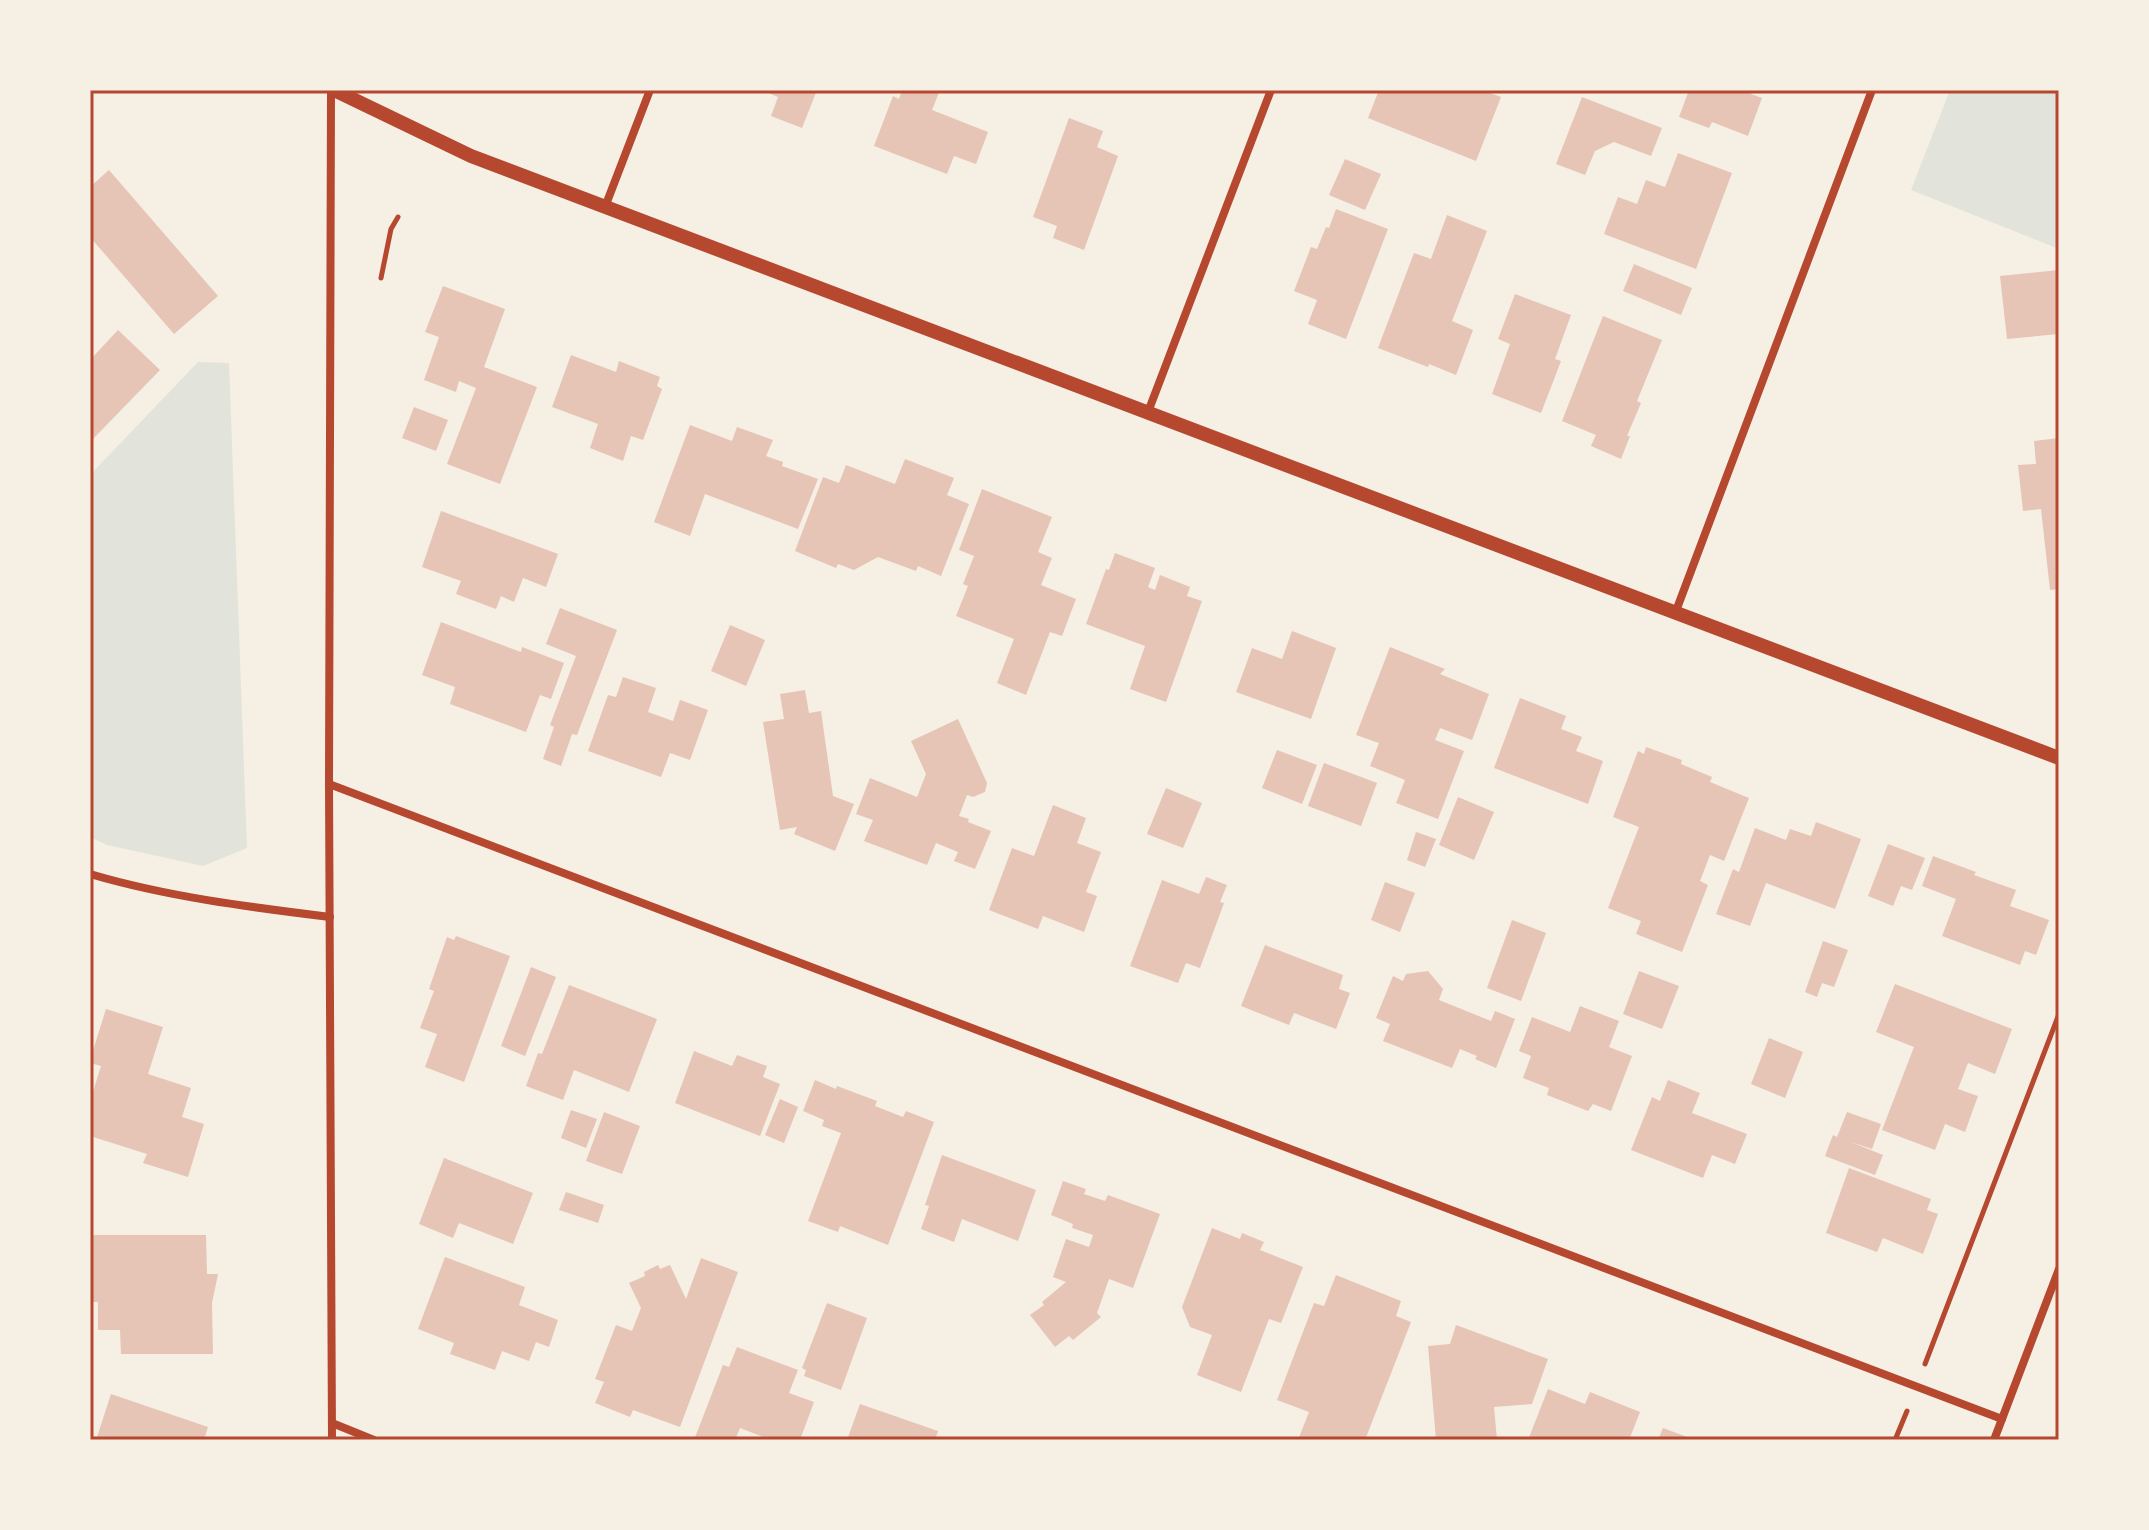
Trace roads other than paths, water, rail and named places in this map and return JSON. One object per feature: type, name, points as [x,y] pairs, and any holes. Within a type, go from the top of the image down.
[{"type":"street","points":[[332,1440],[329,784],[332,90],[471,156],[2059,758]]},
{"type":"street","points":[[605,207],[650,90]]},
{"type":"street","points":[[1148,412],[1271,90]]},
{"type":"street","points":[[1676,611],[1872,90]]},
{"type":"street","points":[[329,784],[2002,1419]]},
{"type":"street","points":[[90,874],[204,901],[330,917]]},
{"type":"street","points":[[1994,1440],[2059,1269]]},
{"type":"street","points":[[332,1423],[374,1440]]}]
